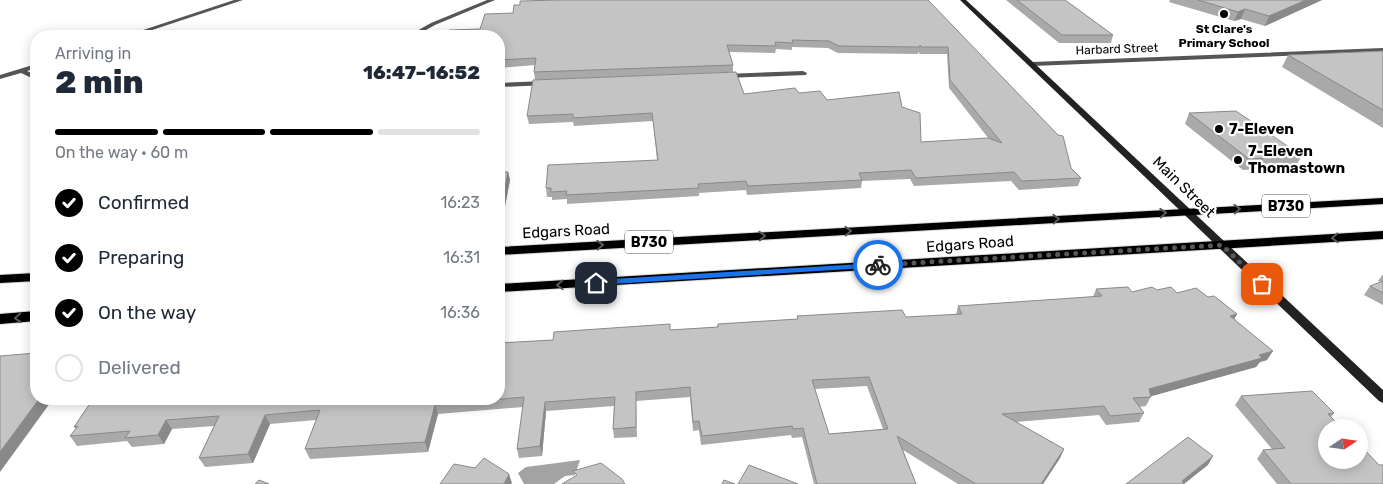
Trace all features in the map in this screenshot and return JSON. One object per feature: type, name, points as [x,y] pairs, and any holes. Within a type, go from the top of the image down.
[{"type":"main road","name":"Edgars Road","points":[[505,251],[1383,201]]},
{"type":"main road","name":"Edgars Road","points":[[505,288],[1383,235]]},
{"type":"main road","points":[[0,279],[30,277]]},
{"type":"main road","points":[[0,319],[30,316]]},
{"type":"street","points":[[212,0],[227,4]]},
{"type":"street","points":[[147,30],[240,0]]},
{"type":"street","points":[[422,30],[492,0]]},
{"type":"street","name":"Main Street","points":[[963,0],[1189,211],[1248,272],[1383,398]]},
{"type":"street","name":"Harbard Street","points":[[1032,64],[1383,50]]},
{"type":"street","points":[[0,77],[30,68]]},
{"type":"street","points":[[22,71],[30,75]]},
{"type":"street","points":[[714,77],[803,73]]},
{"type":"street","points":[[505,85],[558,83]]},
{"type":"shaded area","points":[[580,460],[575,475],[565,476],[554,484],[524,484],[518,473],[526,467]]},
{"type":"building","points":[[928,0],[1058,135],[1063,136],[1071,168],[1081,178],[1022,181],[1014,172],[916,178],[911,170],[859,173],[862,180],[748,186],[746,181],[698,184],[699,188],[566,195],[567,191],[551,192],[551,188],[546,188],[548,165],[658,160],[652,113],[573,118],[573,114],[527,116],[533,80],[736,72],[744,94],[795,88],[799,93],[820,91],[827,100],[899,92],[902,107],[920,113],[921,142],[988,138],[1002,143],[950,80],[948,47],[921,47],[920,45],[920,47],[839,46],[829,41],[792,40],[793,43],[775,42],[776,46],[727,45],[733,65],[534,72],[536,58],[505,60],[505,30],[449,30],[480,29],[485,14],[513,13],[514,5],[520,5],[520,1]]},
{"type":"building","points":[[1017,0],[1065,0],[1113,35],[1062,35]]},
{"type":"building","points":[[1198,0],[1306,0],[1269,16],[1245,9],[1238,12]]},
{"type":"building","points":[[1383,51],[1383,110],[1288,55]]},
{"type":"building","points":[[1236,111],[1302,156],[1249,159],[1189,113]]},
{"type":"building","points":[[505,172],[508,172],[505,188]]},
{"type":"building","points":[[1383,281],[1383,293],[1370,286]]},
{"type":"building","points":[[1128,287],[1132,292],[1152,287],[1157,290],[1171,287],[1177,293],[1196,288],[1208,297],[1214,296],[1237,314],[1230,316],[1273,351],[1259,355],[1262,358],[1149,389],[1151,397],[1133,398],[1144,413],[1110,416],[1104,406],[1002,414],[1064,449],[1041,484],[976,484],[897,436],[916,484],[817,484],[803,428],[793,429],[792,426],[702,436],[699,421],[693,422],[690,387],[636,392],[636,427],[613,429],[615,397],[545,402],[540,446],[517,449],[524,397],[505,399],[505,343],[553,340],[554,332],[670,324],[670,330],[718,327],[718,324],[798,319],[797,316],[902,310],[906,317],[962,314],[958,306],[1102,296],[1096,289]],"holes":[[[869,377],[888,429],[829,434],[812,380]]]},
{"type":"building","points":[[30,354],[30,405],[35,405],[0,452],[0,356]]},
{"type":"building","points":[[1312,391],[1334,413],[1328,414],[1333,419],[1318,419],[1318,469],[1368,469],[1368,453],[1379,465],[1383,465],[1383,484],[1291,484],[1263,450],[1285,448],[1241,396]]},
{"type":"building","points":[[89,405],[435,405],[425,442],[305,449],[320,410],[265,415],[248,454],[199,458],[219,416],[166,420],[158,435],[125,438],[130,431],[70,436],[78,426],[74,427]]},
{"type":"building","points":[[1188,437],[1213,456],[1182,481],[1184,484],[1126,484]]},
{"type":"building","points":[[484,458],[509,474],[504,484],[440,484],[454,464],[475,468]]},
{"type":"building","points":[[601,463],[622,479],[625,484],[562,484],[577,475],[573,471]]},
{"type":"building","points":[[749,465],[798,484],[738,484]]},
{"type":"building","points":[[259,480],[269,484],[255,484]]},
{"type":"building","points":[[724,480],[735,484],[722,484]]},
{"type":"way so far","points":[[878,265],[1222,245],[1262,284]]},
{"type":"place","name":"St Clare's Primary School","points":[[1224,14]]},
{"type":"place","name":"7-Eleven","points":[[1219,129]]},
{"type":"place","name":"7-Eleven Thomastown","points":[[1238,160]]},
{"type":"route","points":[[596,283],[878,265]]}]
